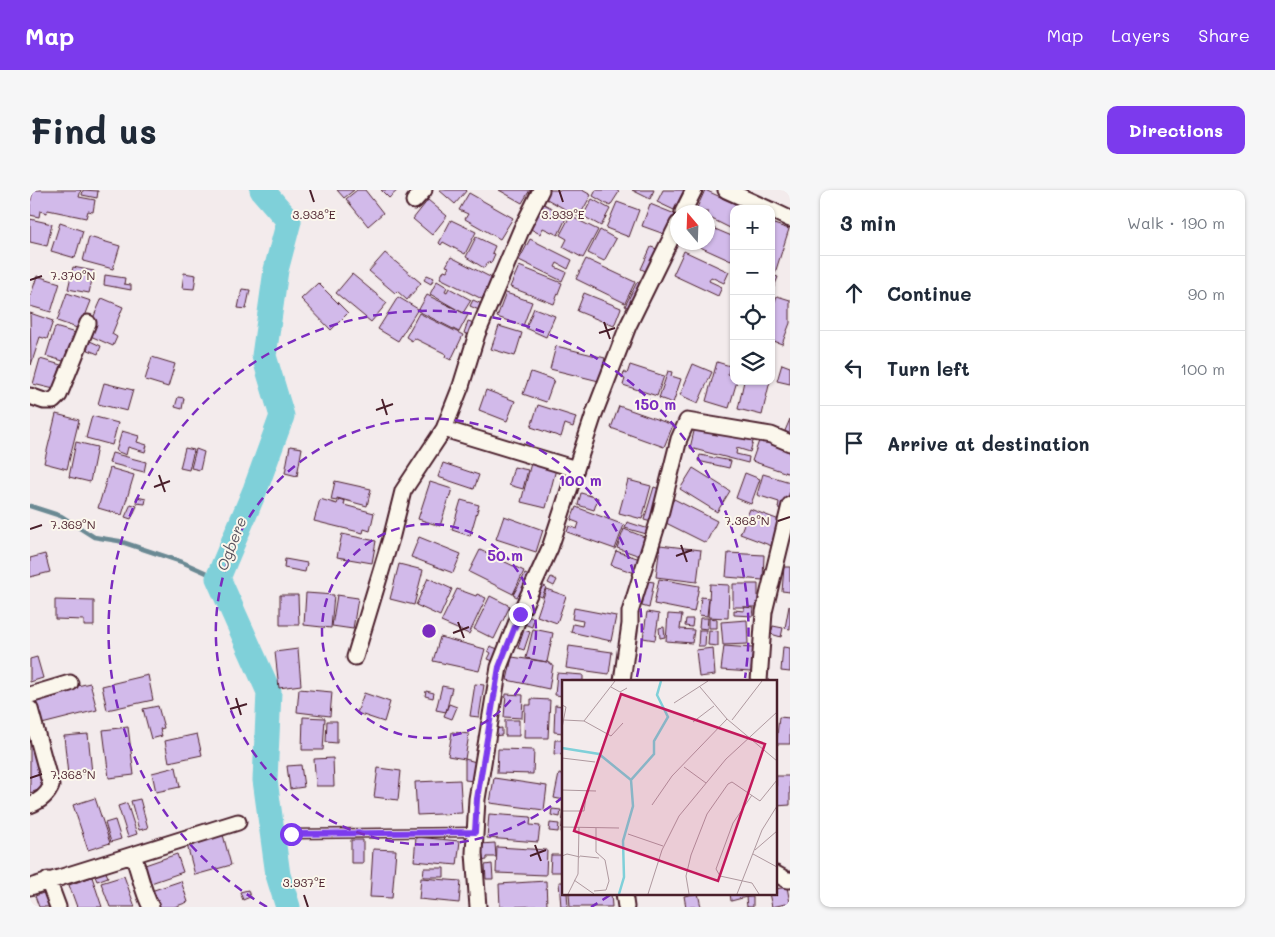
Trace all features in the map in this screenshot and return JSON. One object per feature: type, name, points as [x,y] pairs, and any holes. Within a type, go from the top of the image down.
[{"type":"street","points":[[355,658],[392,535],[403,491],[444,429],[461,386],[477,334],[522,228],[541,190]]},
{"type":"street","points":[[686,205],[694,190]]},
{"type":"street","points":[[726,190],[759,205]]},
{"type":"street","points":[[775,212],[790,219]]},
{"type":"street","points":[[478,907],[474,853],[477,799],[499,667],[520,614],[550,548],[594,414],[628,326],[670,240]]},
{"type":"street","points":[[30,396],[44,401],[53,401],[59,395],[88,323]]},
{"type":"street","points":[[622,680],[630,612],[659,519],[679,439],[687,421],[771,435],[790,443]]},
{"type":"street","points":[[444,429],[576,469]]},
{"type":"street","points":[[759,680],[764,612],[790,505]]},
{"type":"street","points":[[30,695],[70,683]]},
{"type":"street","points":[[30,709],[51,786],[48,794],[30,805]]},
{"type":"street","points":[[30,887],[238,822]]},
{"type":"street","points":[[133,856],[146,899],[151,907]]},
{"type":"street","points":[[778,875],[790,880]]},
{"type":"street","points":[[48,880],[58,907]]},
{"type":"street","points":[[624,894],[626,907]]},
{"type":"lane","points":[[291,834],[475,832]]},
{"type":"building","points":[[33,190],[81,190],[79,197],[95,200],[93,212],[88,211],[86,218],[48,210],[47,213],[40,211],[39,217],[30,215]]},
{"type":"building","points":[[83,190],[98,191],[97,198],[82,195]]},
{"type":"building","points":[[337,190],[354,190],[344,198]]},
{"type":"building","points":[[357,190],[365,190],[383,213],[368,226],[346,199]]},
{"type":"building","points":[[381,190],[398,190],[389,198]]},
{"type":"building","points":[[439,190],[467,190],[455,204]]},
{"type":"building","points":[[499,190],[530,190],[522,203]]},
{"type":"building","points":[[549,190],[582,190],[591,195],[579,217],[545,198]]},
{"type":"building","points":[[596,190],[616,190],[619,192],[610,206],[593,196]]},
{"type":"building","points":[[632,190],[654,190],[650,199]]},
{"type":"building","points":[[663,190],[684,190],[676,205],[670,205],[670,208],[657,202]]},
{"type":"building","points":[[705,190],[738,205],[730,205],[730,228],[715,220],[715,205],[698,205]]},
{"type":"building","points":[[469,193],[513,218],[500,239],[465,219],[468,214],[459,210]]},
{"type":"building","points":[[592,199],[610,209],[601,226],[583,216]]},
{"type":"building","points":[[428,200],[447,216],[432,235],[413,219]]},
{"type":"building","points":[[540,202],[567,216],[558,235],[543,228],[540,234],[527,227]]},
{"type":"building","points":[[617,202],[639,210],[629,237],[606,228]]},
{"type":"building","points":[[650,204],[670,212],[670,227],[667,235],[642,226]]},
{"type":"building","points":[[570,216],[598,230],[583,258],[563,247],[567,239],[560,235]]},
{"type":"building","points":[[30,219],[52,224],[47,246],[30,242]]},
{"type":"building","points":[[451,220],[476,232],[465,254],[443,242],[441,245],[439,243]]},
{"type":"building","points":[[60,223],[83,231],[75,258],[51,251]]},
{"type":"building","points":[[775,224],[789,229],[775,273]]},
{"type":"building","points":[[715,229],[730,235],[730,261],[707,250],[715,250]]},
{"type":"building","points":[[600,230],[616,239],[604,261],[588,253]]},
{"type":"building","points":[[89,237],[120,246],[113,269],[83,261]]},
{"type":"building","points":[[476,237],[495,246],[492,253],[495,254],[491,263],[488,262],[484,268],[466,257]]},
{"type":"building","points":[[530,239],[572,260],[568,269],[557,263],[555,267],[566,272],[562,281],[519,260]]},
{"type":"building","points":[[651,247],[660,250],[650,273],[641,269]]},
{"type":"building","points":[[684,251],[729,272],[724,283],[711,277],[709,281],[722,287],[718,296],[673,275]]},
{"type":"building","points":[[385,253],[421,283],[407,300],[397,291],[395,293],[369,271]]},
{"type":"building","points":[[451,257],[492,278],[482,299],[440,278],[444,270],[447,271],[449,267],[446,266]]},
{"type":"building","points":[[586,259],[635,282],[625,303],[576,279]]},
{"type":"building","points":[[519,266],[562,283],[554,304],[510,287]]},
{"type":"building","points":[[73,267],[94,271],[89,293],[68,289]]},
{"type":"building","points":[[184,273],[196,275],[194,289],[182,288]]},
{"type":"building","points":[[352,274],[387,303],[371,322],[336,293]]},
{"type":"building","points":[[105,275],[125,278],[124,284],[131,285],[131,290],[104,285]]},
{"type":"building","points":[[427,275],[434,278],[431,284],[424,280]]},
{"type":"building","points":[[37,276],[60,283],[51,312],[30,306],[30,298]]},
{"type":"building","points":[[437,281],[447,287],[445,291],[447,292],[449,288],[471,300],[463,313],[430,294]]},
{"type":"building","points":[[637,282],[643,286],[631,309],[625,306]]},
{"type":"building","points":[[318,283],[348,313],[331,330],[301,299]]},
{"type":"building","points":[[242,289],[250,290],[246,309],[238,308]]},
{"type":"building","points":[[67,293],[91,301],[80,329],[57,321]]},
{"type":"building","points":[[506,293],[532,302],[523,326],[497,317]]},
{"type":"building","points":[[584,293],[621,308],[614,326],[577,311]]},
{"type":"building","points":[[427,295],[468,315],[459,332],[418,311]]},
{"type":"building","points":[[777,296],[790,300],[790,323],[782,344],[775,341],[775,301]]},
{"type":"building","points":[[398,297],[418,309],[398,341],[378,329]]},
{"type":"building","points":[[102,298],[123,307],[112,334],[117,337],[113,346],[86,334]]},
{"type":"building","points":[[473,300],[484,305],[481,311],[470,306]]},
{"type":"building","points":[[534,308],[555,316],[546,337],[526,328]]},
{"type":"building","points":[[30,313],[53,321],[47,339],[40,337],[31,365]]},
{"type":"building","points":[[419,313],[463,335],[451,360],[445,357],[446,354],[414,338],[412,341],[406,337]]},
{"type":"building","points":[[468,321],[477,324],[472,336],[464,333]]},
{"type":"building","points":[[499,326],[522,333],[515,356],[491,349]]},
{"type":"building","points":[[55,327],[79,334],[70,363],[46,356]]},
{"type":"building","points":[[90,341],[101,346],[98,354],[86,349]]},
{"type":"building","points":[[556,346],[605,358],[599,381],[550,369]]},
{"type":"building","points":[[152,357],[175,364],[168,387],[145,380]]},
{"type":"building","points":[[40,359],[61,365],[54,389],[33,384]]},
{"type":"building","points":[[717,362],[730,366],[728,374],[730,375],[730,385],[736,385],[729,408],[706,401]]},
{"type":"building","points":[[693,364],[712,372],[698,403],[680,395]]},
{"type":"building","points":[[782,364],[790,367],[790,384],[777,381]]},
{"type":"building","points":[[630,365],[664,376],[657,396],[623,385],[625,379],[622,378],[624,372],[627,374]]},
{"type":"building","points":[[668,371],[672,372],[671,376],[681,379],[673,403],[659,398]]},
{"type":"building","points":[[531,372],[554,380],[546,402],[523,394]]},
{"type":"building","points":[[104,383],[133,390],[127,411],[98,404]]},
{"type":"building","points":[[743,385],[769,385],[762,415],[738,409]]},
{"type":"building","points":[[486,390],[515,401],[507,421],[479,410]]},
{"type":"building","points":[[178,397],[184,398],[182,409],[175,407]]},
{"type":"building","points":[[538,405],[576,417],[573,427],[565,424],[561,437],[531,427]]},
{"type":"building","points":[[619,406],[673,425],[664,447],[611,428]]},
{"type":"building","points":[[56,414],[79,420],[67,469],[44,463]]},
{"type":"building","points":[[92,416],[118,423],[112,445],[86,438]]},
{"type":"building","points":[[790,419],[790,441],[782,438]]},
{"type":"building","points":[[696,423],[754,438],[750,452],[737,448],[736,454],[749,457],[748,463],[690,448]]},
{"type":"building","points":[[122,431],[139,436],[137,442],[147,445],[145,452],[128,447],[126,455],[116,451]]},
{"type":"building","points":[[760,438],[790,448],[790,474],[752,461]]},
{"type":"building","points":[[76,442],[97,447],[90,482],[69,477]]},
{"type":"building","points":[[290,446],[302,448],[297,476],[285,473]]},
{"type":"building","points":[[185,448],[194,450],[189,470],[180,468]]},
{"type":"building","points":[[196,449],[204,452],[200,470],[191,468]]},
{"type":"building","points":[[112,453],[146,462],[144,472],[109,463]]},
{"type":"building","points":[[700,455],[731,461],[729,468],[698,461]]},
{"type":"building","points":[[443,463],[479,475],[474,489],[438,477]]},
{"type":"building","points":[[531,463],[556,469],[546,508],[521,502]]},
{"type":"building","points":[[514,467],[528,470],[523,489],[509,485]]},
{"type":"building","points":[[110,468],[134,475],[122,515],[98,508]]},
{"type":"building","points":[[693,468],[730,491],[717,512],[680,489]]},
{"type":"building","points":[[745,473],[760,479],[751,504],[736,498]]},
{"type":"building","points":[[763,474],[790,482],[790,491],[784,509],[778,508],[779,502],[757,495]]},
{"type":"building","points":[[628,480],[651,486],[642,519],[619,513]]},
{"type":"building","points":[[335,481],[371,489],[367,506],[337,498],[337,501],[331,500]]},
{"type":"building","points":[[430,482],[452,489],[440,526],[418,519]]},
{"type":"building","points":[[654,487],[665,491],[655,523],[644,520]]},
{"type":"building","points":[[581,493],[598,498],[594,510],[578,505]]},
{"type":"building","points":[[137,497],[146,499],[145,504],[136,503]]},
{"type":"building","points":[[320,499],[337,504],[339,499],[345,501],[344,505],[374,513],[370,531],[364,529],[363,533],[314,521]]},
{"type":"building","points":[[674,499],[717,521],[706,543],[662,521]]},
{"type":"building","points":[[461,500],[479,505],[470,536],[452,530]]},
{"type":"building","points":[[131,504],[137,506],[131,519],[125,517]]},
{"type":"building","points":[[576,507],[624,525],[615,549],[567,532],[569,526],[577,529],[579,523],[571,520]]},
{"type":"building","points":[[750,509],[782,521],[772,546],[740,534]]},
{"type":"building","points":[[504,516],[543,530],[536,552],[496,539]]},
{"type":"building","points":[[627,522],[652,530],[650,535],[625,528]]},
{"type":"building","points":[[624,529],[647,538],[640,556],[617,548]]},
{"type":"building","points":[[342,534],[376,541],[372,563],[337,557]]},
{"type":"building","points":[[419,537],[461,554],[453,573],[411,557]]},
{"type":"building","points":[[660,545],[701,550],[697,582],[656,577]]},
{"type":"building","points":[[480,550],[524,571],[513,594],[469,572]]},
{"type":"building","points":[[616,551],[643,560],[638,574],[611,565]]},
{"type":"building","points":[[728,553],[764,555],[763,580],[726,577]]},
{"type":"building","points":[[45,554],[50,572],[30,577],[30,558]]},
{"type":"building","points":[[285,559],[307,563],[305,572],[284,568]]},
{"type":"building","points":[[399,564],[423,570],[414,605],[390,599]]},
{"type":"building","points":[[784,567],[790,567],[790,592],[782,591]]},
{"type":"building","points":[[525,574],[531,577],[519,598],[513,595]]},
{"type":"building","points":[[551,577],[557,580],[554,586],[548,583]]},
{"type":"building","points":[[428,578],[452,589],[440,616],[416,605]]},
{"type":"building","points":[[659,579],[699,586],[694,612],[654,604]]},
{"type":"building","points":[[647,581],[654,582],[649,608],[642,606]]},
{"type":"building","points":[[539,584],[546,587],[542,597],[535,594]]},
{"type":"building","points":[[710,584],[729,585],[728,618],[708,617]]},
{"type":"building","points":[[733,584],[758,584],[758,607],[733,607]]},
{"type":"building","points":[[457,589],[486,598],[469,634],[441,622]]},
{"type":"building","points":[[546,589],[566,596],[557,623],[537,616]]},
{"type":"building","points":[[306,593],[334,595],[331,628],[304,625]]},
{"type":"building","points":[[280,595],[298,595],[299,625],[280,625]]},
{"type":"building","points":[[337,595],[358,598],[353,629],[332,626]]},
{"type":"building","points":[[490,596],[510,606],[494,639],[474,629]]},
{"type":"building","points":[[701,597],[709,598],[707,616],[699,615]]},
{"type":"building","points":[[55,600],[94,601],[94,626],[84,626],[84,620],[55,619]]},
{"type":"building","points":[[744,607],[754,608],[753,616],[734,615],[734,610],[744,611]]},
{"type":"building","points":[[790,607],[790,629],[785,628]]},
{"type":"building","points":[[574,608],[616,616],[611,641],[571,632],[573,624],[582,626],[583,621],[572,619]]},
{"type":"building","points":[[647,612],[659,614],[655,640],[643,638]]},
{"type":"building","points":[[668,614],[682,615],[680,629],[694,630],[692,643],[666,641]]},
{"type":"building","points":[[526,616],[534,618],[532,627],[524,624]]},
{"type":"building","points":[[700,618],[708,618],[707,629],[699,628]]},
{"type":"building","points":[[709,618],[717,619],[717,628],[709,628]]},
{"type":"building","points":[[686,619],[693,619],[692,627],[685,626]]},
{"type":"building","points":[[747,620],[748,644],[723,645],[721,622]]},
{"type":"building","points":[[773,626],[783,628],[781,637],[771,634]]},
{"type":"building","points":[[664,627],[665,637],[660,638],[659,628]]},
{"type":"building","points":[[533,629],[553,633],[547,662],[526,658]]},
{"type":"building","points":[[524,630],[530,632],[524,650],[518,648]]},
{"type":"building","points":[[699,630],[706,630],[705,646],[698,646]]},
{"type":"building","points":[[709,630],[718,631],[718,646],[708,645]]},
{"type":"building","points":[[440,637],[485,649],[479,671],[433,661]]},
{"type":"building","points":[[490,646],[498,649],[493,661],[488,659],[491,653],[488,651]]},
{"type":"building","points":[[569,646],[612,652],[609,674],[566,668]]},
{"type":"building","points":[[724,646],[753,648],[751,672],[721,670]]},
{"type":"building","points":[[783,647],[790,648],[790,672],[781,671]]},
{"type":"building","points":[[713,648],[715,675],[699,677],[696,650]]},
{"type":"building","points":[[298,649],[301,685],[279,688],[275,652]]},
{"type":"building","points":[[37,657],[43,678],[30,682],[30,659]]},
{"type":"building","points":[[512,657],[547,662],[553,665],[549,689],[507,680]]},
{"type":"building","points":[[557,673],[583,675],[583,680],[562,680],[562,696],[555,695]]},
{"type":"building","points":[[148,675],[153,700],[107,710],[102,686]]},
{"type":"building","points":[[90,683],[97,710],[38,725],[31,697]]},
{"type":"building","points":[[475,684],[484,685],[479,717],[470,716]]},
{"type":"building","points":[[442,686],[452,688],[446,712],[436,710]]},
{"type":"building","points":[[299,689],[332,692],[330,716],[297,712]]},
{"type":"building","points":[[426,691],[434,693],[433,698],[425,696]]},
{"type":"building","points":[[364,693],[390,702],[384,722],[357,713]]},
{"type":"building","points":[[506,694],[523,695],[522,718],[504,717]]},
{"type":"building","points":[[531,699],[550,700],[548,738],[524,738],[525,705],[531,705]]},
{"type":"building","points":[[449,704],[457,707],[452,719],[444,716]]},
{"type":"building","points":[[555,705],[562,706],[562,733],[554,732]]},
{"type":"building","points":[[158,706],[164,728],[160,729],[162,736],[151,739],[143,709]]},
{"type":"building","points":[[303,717],[325,718],[323,750],[302,750]]},
{"type":"building","points":[[779,717],[790,718],[790,744],[778,744]]},
{"type":"building","points":[[505,720],[519,720],[519,736],[505,736]]},
{"type":"building","points":[[327,721],[337,721],[337,743],[326,742]]},
{"type":"building","points":[[128,727],[134,775],[109,778],[103,730]]},
{"type":"building","points":[[502,728],[502,735],[494,736],[494,729]]},
{"type":"building","points":[[30,730],[49,786],[30,793]]},
{"type":"building","points":[[452,732],[469,734],[465,759],[448,756]]},
{"type":"building","points":[[88,734],[92,773],[68,775],[64,736]]},
{"type":"building","points":[[197,734],[202,755],[169,762],[165,741]]},
{"type":"building","points":[[555,740],[562,740],[562,755],[554,754]]},
{"type":"building","points":[[498,749],[534,750],[533,774],[497,773]]},
{"type":"building","points":[[333,758],[334,786],[316,786],[314,759]]},
{"type":"building","points":[[465,759],[476,762],[474,781],[465,780]]},
{"type":"building","points":[[301,765],[304,787],[290,789],[287,766]]},
{"type":"building","points":[[176,767],[180,787],[156,792],[152,773]]},
{"type":"building","points":[[378,768],[401,771],[398,800],[374,797]]},
{"type":"building","points":[[559,774],[562,775],[562,800],[554,798]]},
{"type":"building","points":[[778,776],[790,776],[790,805],[778,806]]},
{"type":"building","points":[[494,778],[547,786],[544,810],[490,803]]},
{"type":"building","points":[[460,780],[462,813],[417,815],[415,782]]},
{"type":"building","points":[[95,798],[110,843],[88,850],[73,805]]},
{"type":"building","points":[[140,799],[148,828],[139,830],[131,801]]},
{"type":"building","points":[[127,803],[137,834],[128,837],[118,806]]},
{"type":"building","points":[[552,809],[561,810],[560,817],[551,815]]},
{"type":"building","points":[[489,814],[531,817],[530,825],[540,826],[538,842],[487,838]]},
{"type":"building","points":[[115,820],[121,839],[111,842],[105,823]]},
{"type":"building","points":[[550,823],[559,824],[558,832],[549,831]]},
{"type":"building","points":[[222,831],[231,865],[195,875],[186,841]]},
{"type":"building","points":[[416,837],[460,841],[457,865],[414,861]]},
{"type":"building","points":[[351,840],[363,840],[363,863],[351,863]]},
{"type":"building","points":[[495,843],[496,857],[487,857],[487,860],[480,861],[480,844]]},
{"type":"building","points":[[497,847],[547,850],[546,875],[496,873]]},
{"type":"building","points":[[373,849],[396,850],[392,898],[370,897]]},
{"type":"building","points":[[177,854],[183,872],[151,883],[145,865]]},
{"type":"building","points":[[551,855],[562,855],[562,872],[550,872]]},
{"type":"building","points":[[492,864],[493,879],[486,879],[485,865]]},
{"type":"building","points":[[424,868],[444,868],[444,877],[423,877]]},
{"type":"building","points":[[105,870],[108,877],[97,881],[94,874]]},
{"type":"building","points":[[124,876],[135,907],[110,907],[101,883]]},
{"type":"building","points":[[92,877],[102,907],[77,907],[69,885]]},
{"type":"building","points":[[421,878],[461,881],[459,903],[419,899]]},
{"type":"building","points":[[181,881],[188,902],[174,907],[156,907],[151,891]]},
{"type":"building","points":[[546,881],[547,906],[500,907],[499,884]]},
{"type":"building","points":[[559,882],[562,882],[562,894],[567,894],[568,907],[561,907]]},
{"type":"building","points":[[787,887],[790,903],[772,907],[769,894],[778,894],[778,889]]},
{"type":"building","points":[[248,890],[250,897],[243,900],[240,892]]},
{"type":"building","points":[[46,892],[51,907],[39,907],[35,896]]},
{"type":"building","points":[[569,894],[611,894],[612,907],[570,907]]},
{"type":"building","points":[[698,894],[701,907],[686,907],[684,896]]},
{"type":"building","points":[[730,894],[750,894],[750,896],[731,901]]},
{"type":"building","points":[[746,897],[753,897],[753,907],[747,907]]},
{"type":"waterway","name":"Ogbere","points":[[262,190],[289,221],[276,270],[264,356],[282,416],[255,490],[218,578],[269,692],[265,780],[278,875],[288,907]]},
{"type":"waterway","points":[[30,506],[61,516],[94,537],[119,541],[182,562],[218,578]]},
{"type":"route","points":[[291,834],[475,832],[477,799],[499,667],[520,614]]}]
